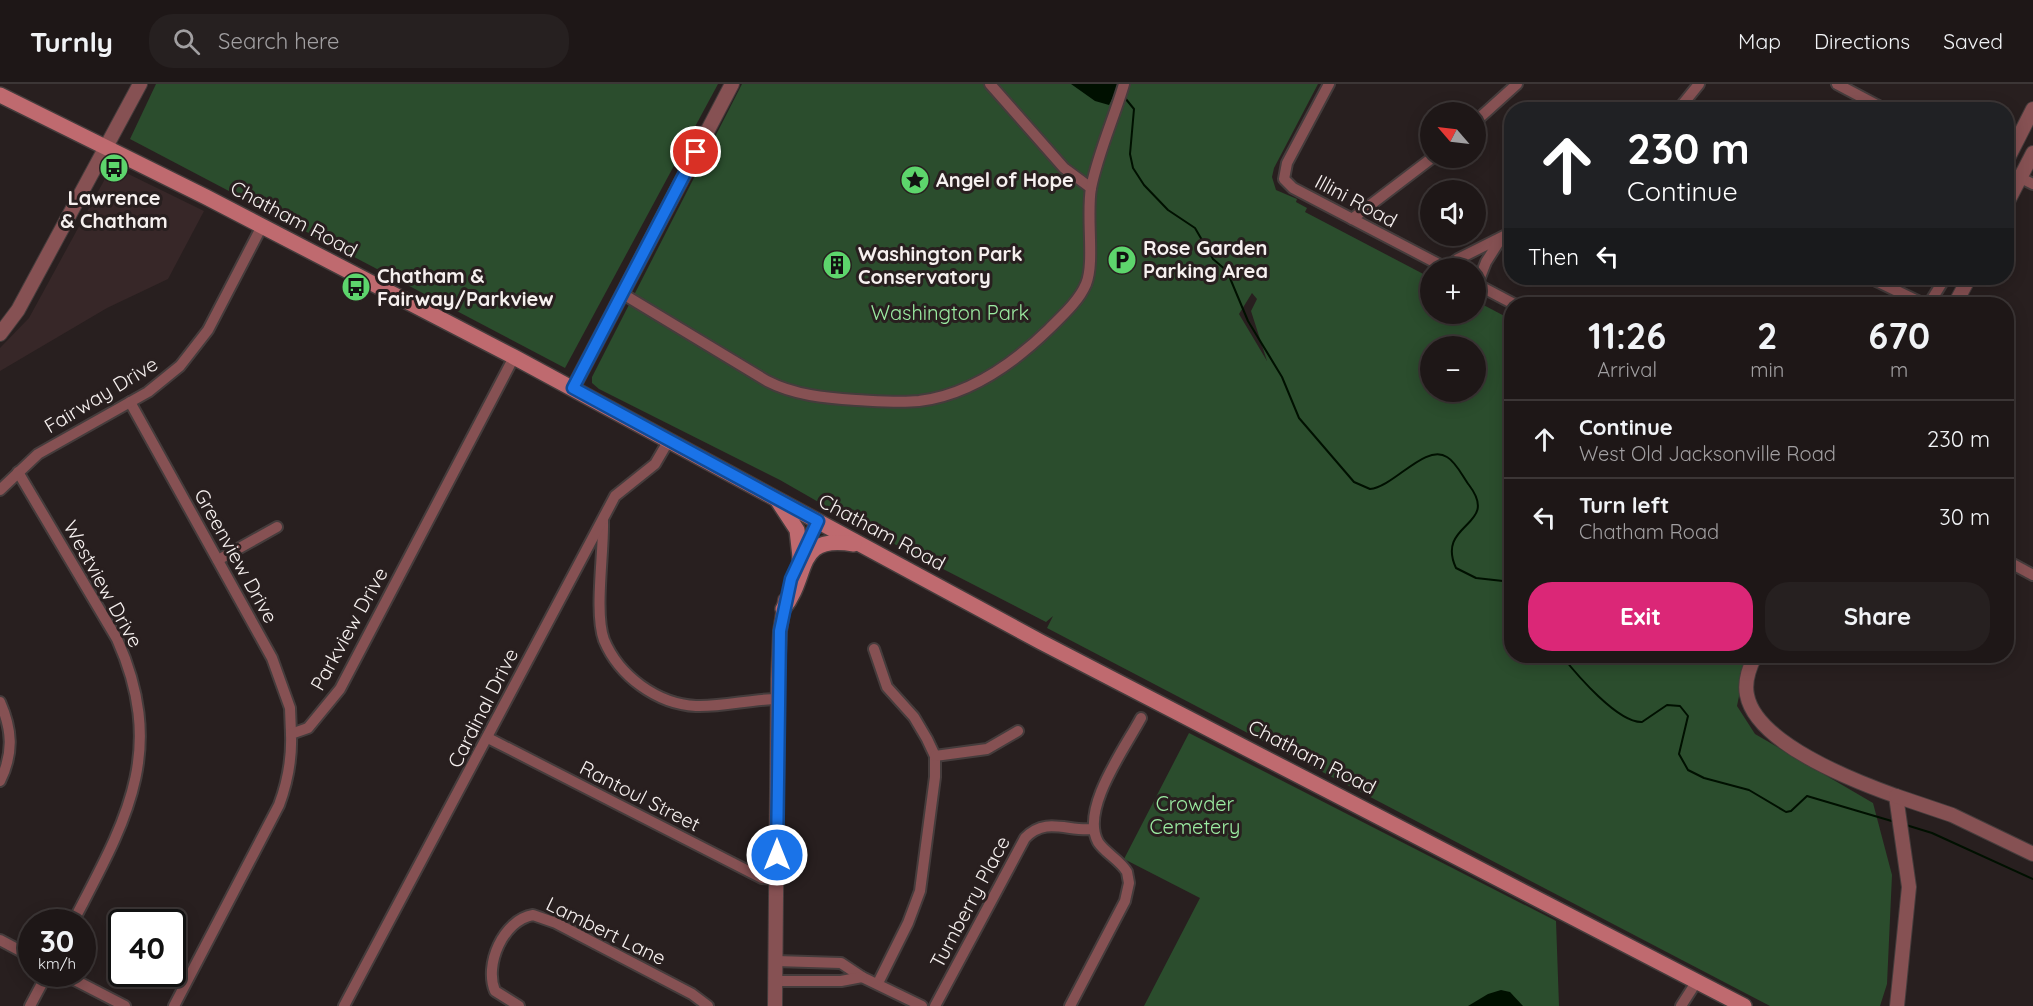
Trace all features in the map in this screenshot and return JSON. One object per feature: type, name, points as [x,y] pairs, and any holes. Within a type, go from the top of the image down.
[{"type":"main road","name":"Chatham Road","points":[[0,95],[262,226],[573,388],[1051,647],[1744,1006]]},
{"type":"main road","points":[[774,497],[794,523],[800,558]]},
{"type":"main road","points":[[783,609],[791,600],[808,558],[817,546],[838,541],[864,546]]},
{"type":"street","points":[[0,334],[18,310],[140,84]]},
{"type":"street","points":[[573,388],[732,84]]},
{"type":"street","points":[[990,84],[1057,161],[1078,181],[1091,188]]},
{"type":"street","name":"Illini Road","points":[[1329,84],[1287,163],[1284,179],[1293,188],[1427,258]]},
{"type":"street","points":[[1486,112],[1517,84]]},
{"type":"street","points":[[1684,102],[1699,84]]},
{"type":"street","points":[[1837,84],[1871,102]]},
{"type":"street","points":[[622,294],[767,381],[785,389],[850,399],[907,402],[932,399],[959,391],[1010,363],[1048,329],[1083,291],[1090,264],[1088,228],[1091,188],[1124,86]]},
{"type":"street","points":[[2014,146],[2033,109]]},
{"type":"street","points":[[2014,195],[2026,180],[2033,153]]},
{"type":"street","points":[[1352,219],[1420,167]]},
{"type":"street","name":"Fairway Drive","points":[[0,490],[38,454],[166,380],[208,330],[262,226]]},
{"type":"street","points":[[1460,258],[1504,236]]},
{"type":"street","points":[[1486,262],[1501,238]]},
{"type":"street","points":[[1885,285],[1909,297]]},
{"type":"street","points":[[1486,289],[1504,299]]},
{"type":"street","name":"Parkview Drive","points":[[291,734],[308,728],[340,689],[513,357]]},
{"type":"street","name":"Greenview Drive","points":[[130,402],[280,676],[290,708],[291,734]]},
{"type":"street","name":"Cardinal Drive","points":[[344,1006],[615,496],[655,464],[669,440]]},
{"type":"street","name":"Westview Drive","points":[[18,472],[117,639],[126,661],[138,707],[141,744],[133,792],[114,843],[80,909]]},
{"type":"street","points":[[603,521],[601,614],[604,639],[621,667],[636,683],[652,693],[693,706],[722,706],[778,699]]},
{"type":"street","points":[[775,1006],[778,699],[783,609],[800,558],[818,521]]},
{"type":"street","points":[[218,560],[277,527]]},
{"type":"street","points":[[2014,565],[2033,575]]},
{"type":"street","points":[[873,649],[887,687],[921,727],[935,756],[929,841],[920,891],[908,923],[878,983]]},
{"type":"street","points":[[1752,663],[1747,676],[1747,696],[1755,716],[1800,752],[1865,785],[1952,815],[2033,854]]},
{"type":"street","points":[[0,702],[9,729],[10,744],[7,765],[0,781]]},
{"type":"street","points":[[1070,1006],[1129,888],[1129,878],[1124,867],[1099,844],[1093,829],[1098,800],[1141,718]]},
{"type":"street","points":[[935,756],[987,749],[1018,731]]},
{"type":"street","points":[[174,1006],[279,805],[288,781],[292,756],[291,734]]},
{"type":"street","name":"Rantoul Street","points":[[488,738],[762,878],[777,879]]},
{"type":"street","points":[[1896,796],[1909,887],[1897,1006]]},
{"type":"street","name":"Turnberry Place","points":[[935,1006],[1025,838],[1038,828],[1048,825],[1078,831],[1093,829]]},
{"type":"street","name":"Lambert Lane","points":[[519,1006],[495,991],[491,976],[493,962],[513,925],[533,915],[540,915],[692,994],[708,1006]]},
{"type":"street","points":[[0,940],[18,950]]},
{"type":"street","points":[[776,961],[841,963],[922,1006]]},
{"type":"street","points":[[776,981],[841,981],[862,976]]},
{"type":"street","points":[[1685,1004],[1697,981]]},
{"type":"street","points":[[30,1006],[40,987]]},
{"type":"street","points":[[88,987],[125,1006]]},
{"type":"shaded area","points":[[1071,84],[1117,84],[1118,87],[1109,105],[1095,101]]},
{"type":"shaded area","points":[[112,166],[204,211],[168,279],[107,308],[0,371],[0,348],[29,318]]},
{"type":"shaded area","points":[[1501,990],[1510,992],[1523,1006],[1468,1006],[1488,994]]},
{"type":"green space","points":[[156,84],[718,84],[565,368],[130,139]]},
{"type":"green space","name":"Washington Park","points":[[742,84],[1318,84],[1274,168],[1272,177],[1276,190],[1297,199],[1296,202],[1307,208],[1305,212],[1420,272],[1420,324],[1486,324],[1486,306],[1504,316],[1504,663],[1746,663],[1737,706],[1755,734],[1873,803],[1892,875],[1887,984],[1880,1006],[1770,1006],[1047,628],[1053,616],[1046,622],[869,531],[780,480],[599,389],[592,383],[592,377]],"holes":[[[1252,293],[1257,299],[1251,311],[1267,361],[1239,314]]]},
{"type":"green space","name":"Crowder Cemetery","points":[[1189,733],[1556,921],[1559,1006],[1144,1006],[1200,898],[1124,859]]},
{"type":"waterway","points":[[1125,98],[1134,109],[1130,154],[1133,168],[1144,185],[1168,210],[1195,228],[1213,259],[1227,271],[1248,321],[1282,377],[1299,418],[1354,482],[1370,489],[1389,481],[1419,460],[1429,456],[1438,454],[1450,459],[1477,499],[1478,509],[1454,542],[1452,553],[1456,568],[1476,578],[1504,581]]},
{"type":"waterway","points":[[1568,663],[1610,707],[1632,720],[1642,722],[1667,705],[1680,706],[1688,716],[1679,754],[1688,770],[1704,778],[1749,790],[1786,812],[1791,811],[1807,796],[1895,822]]},
{"type":"waterway","points":[[1906,825],[1932,833],[2033,879]]},
{"type":"place","name":"Lawrence & Chatham","points":[[114,168]]},
{"type":"place","name":"Angel of Hope","points":[[915,180]]},
{"type":"place","name":"Rose Garden Parking Area","points":[[1122,260]]},
{"type":"place","name":"Washington Park Conservatory","points":[[837,265]]},
{"type":"place","name":"Chatham & Fairway/Parkview","points":[[356,287]]},
{"type":"route","points":[[696,152],[573,388],[818,521],[791,579],[780,631],[777,855]]}]
